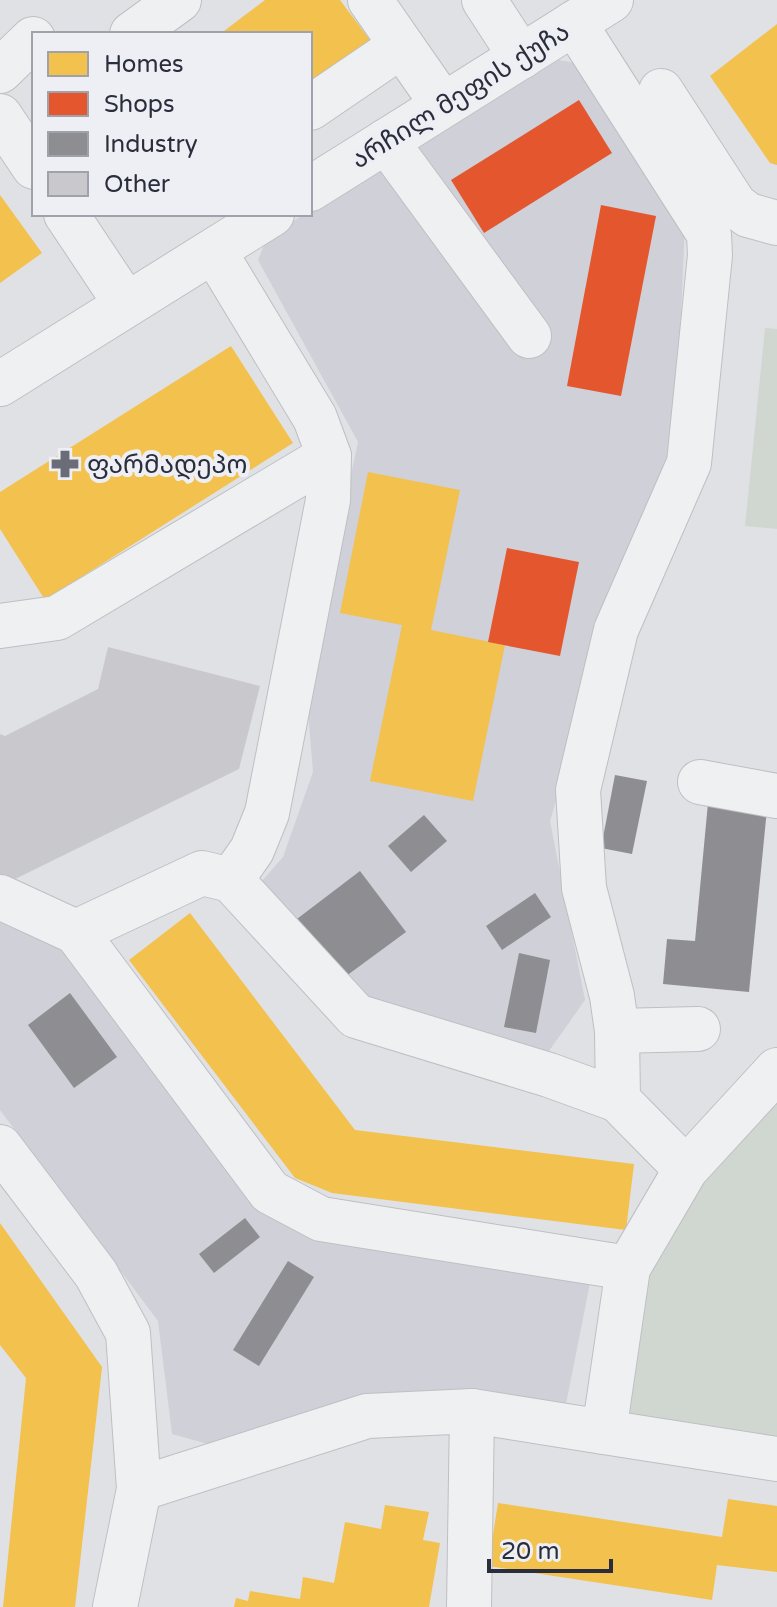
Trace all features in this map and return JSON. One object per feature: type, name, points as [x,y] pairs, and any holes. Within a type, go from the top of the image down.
[{"type":"street","points":[[135,32],[179,0]]},
{"type":"street","points":[[370,0],[443,105]]},
{"type":"street","points":[[484,0],[521,57]]},
{"type":"street","name":"არჩილ მეფის ქუჩა","points":[[312,188],[611,0]]},
{"type":"street","points":[[574,23],[709,234],[689,463],[616,630],[578,790],[584,888],[612,996],[617,1031],[618,1100]]},
{"type":"street","points":[[0,71],[32,40]]},
{"type":"street","points":[[312,107],[401,46]]},
{"type":"street","points":[[661,91],[735,205],[748,215],[777,223]]},
{"type":"street","points":[[0,116],[32,164]]},
{"type":"street","points":[[386,141],[529,336]]},
{"type":"street","points":[[67,216],[126,304]]},
{"type":"street","points":[[0,384],[269,216]]},
{"type":"street","points":[[214,251],[315,418],[329,456],[328,500],[267,813],[252,850],[231,880]]},
{"type":"street","points":[[0,626],[57,618],[329,456]]},
{"type":"street","points":[[700,782],[777,796]]},
{"type":"street","points":[[76,932],[202,873],[231,880],[356,1016],[549,1075],[618,1100],[686,1169]]},
{"type":"street","points":[[0,897],[76,932],[270,1192],[321,1219],[628,1268]]},
{"type":"street","points":[[617,1031],[698,1029]]},
{"type":"street","points":[[604,1432],[628,1268],[686,1169],[777,1070]]},
{"type":"street","points":[[0,1147],[96,1274],[128,1333],[139,1489],[115,1607]]},
{"type":"street","points":[[139,1489],[367,1416],[472,1411],[777,1459]]},
{"type":"street","points":[[469,1607],[472,1411]]},
{"type":"shaded area","points":[[559,60],[576,63],[685,225],[674,468],[612,614],[550,821],[585,1000],[549,1051],[354,1007],[254,890],[283,857],[313,772],[306,687],[358,442],[258,260],[267,237],[302,216],[312,216],[312,210]]},
{"type":"shaded area","points":[[765,328],[777,329],[777,529],[745,526]]},
{"type":"shaded area","points":[[0,914],[67,947],[254,1206],[330,1243],[591,1278],[565,1409],[222,1448],[172,1434],[158,1321],[0,1110]]},
{"type":"shaded area","points":[[777,1090],[777,1441],[626,1416],[639,1289],[702,1180]]},
{"type":"building: Homes","points":[[265,0],[340,0],[370,40],[312,84],[312,32],[223,32]]},
{"type":"building: Homes","points":[[777,24],[777,165],[770,163],[710,76]]},
{"type":"building: Homes","points":[[0,195],[42,253],[0,283]]},
{"type":"building: Homes","points":[[231,346],[293,443],[45,600],[0,529],[0,492]]},
{"type":"building: Homes","points":[[368,472],[460,490],[431,630],[505,645],[473,801],[370,781],[402,625],[340,613]]},
{"type":"building: Homes","points":[[190,913],[355,1130],[634,1164],[626,1230],[332,1193],[295,1178],[129,960]]},
{"type":"building: Homes","points":[[0,1223],[102,1367],[75,1607],[3,1607],[26,1378],[0,1345]]},
{"type":"building: Homes","points":[[728,1499],[777,1506],[777,1572],[717,1565],[712,1600],[488,1566],[498,1503],[722,1537]]},
{"type":"building: Homes","points":[[385,1505],[429,1512],[423,1540],[440,1543],[429,1607],[234,1607],[236,1598],[248,1601],[250,1591],[300,1599],[303,1577],[334,1583],[345,1522],[381,1529]]},
{"type":"building: Shops","points":[[579,100],[612,153],[484,233],[451,180]]},
{"type":"building: Shops","points":[[601,205],[656,216],[621,396],[567,386]]},
{"type":"building: Shops","points":[[507,548],[579,562],[560,656],[488,642]]},
{"type":"building: Industry","points":[[615,775],[647,781],[632,854],[601,848]]},
{"type":"building: Industry","points":[[708,803],[767,809],[749,992],[663,984],[667,939],[695,941]]},
{"type":"building: Industry","points":[[424,815],[447,841],[411,872],[388,846]]},
{"type":"building: Industry","points":[[360,871],[406,932],[338,982],[293,922]]},
{"type":"building: Industry","points":[[535,893],[551,917],[502,950],[486,926]]},
{"type":"building: Industry","points":[[519,953],[550,960],[536,1033],[504,1027]]},
{"type":"building: Industry","points":[[70,993],[117,1057],[74,1088],[28,1025]]},
{"type":"building: Industry","points":[[245,1218],[260,1237],[214,1273],[199,1254]]},
{"type":"building: Industry","points":[[288,1261],[314,1277],[259,1366],[233,1350]]},
{"type":"building: Other","points":[[108,647],[260,686],[239,769],[7,883],[0,880],[0,734],[5,736],[98,689]]},
{"type":"place","name":"ფარმადეპო","points":[[65,464]]}]
